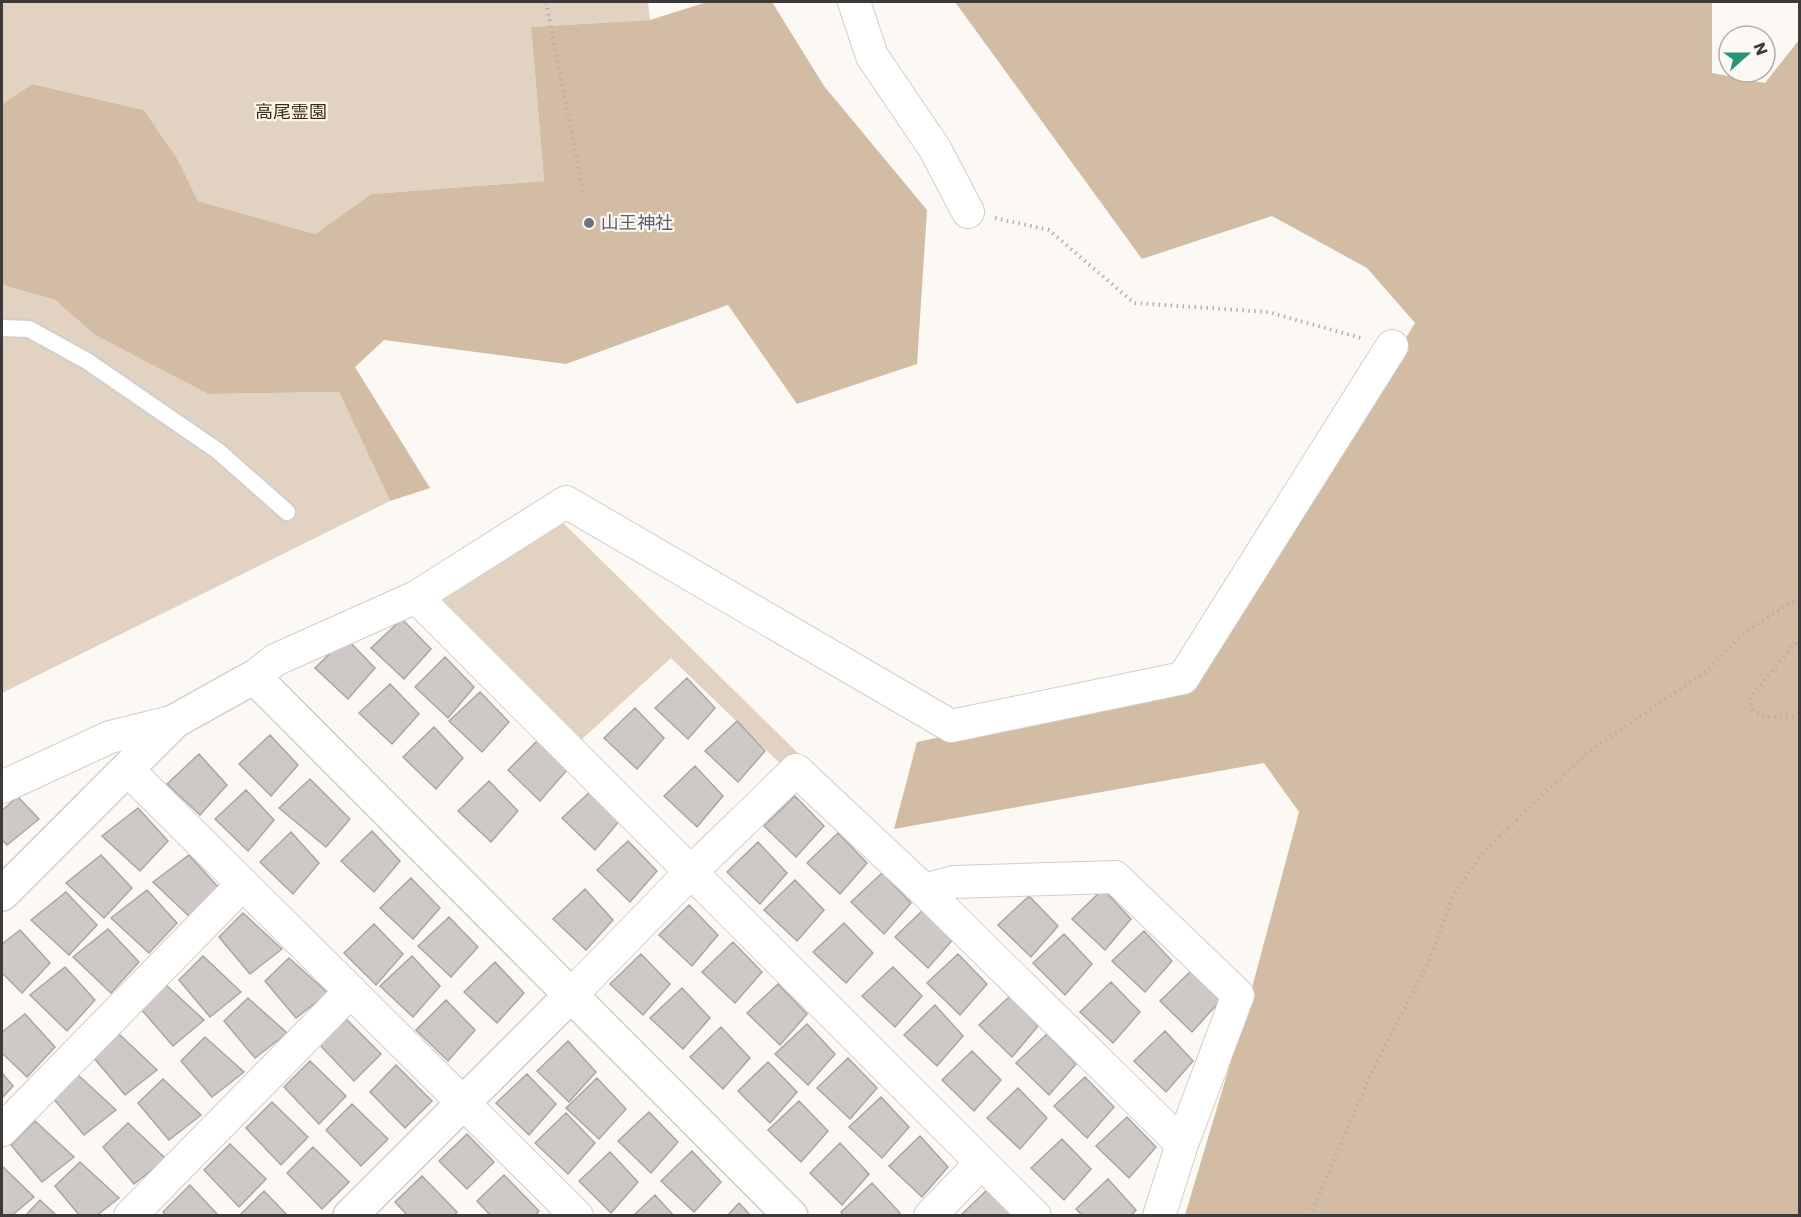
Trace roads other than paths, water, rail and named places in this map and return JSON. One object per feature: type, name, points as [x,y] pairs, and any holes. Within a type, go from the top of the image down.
[{"type":"street","points":[[854,2],[872,56],[935,149],[968,212]]},
{"type":"street","points":[[2,787],[110,737],[175,721],[254,677],[275,660],[416,597],[566,502],[951,726],[1183,678],[1392,346]]},
{"type":"street","points":[[416,597],[1035,1215]]},
{"type":"street","points":[[254,677],[791,1215]]},
{"type":"street","points":[[2,894],[175,721]]},
{"type":"street","points":[[127,769],[463,1102],[566,1212]]},
{"type":"street","points":[[350,1215],[691,872],[796,770],[924,890],[1182,1144]]},
{"type":"street","points":[[924,890],[954,882],[1115,877],[1238,995],[1182,1144],[1159,1215]]},
{"type":"street","points":[[2,1130],[243,884]]},
{"type":"street","points":[[130,1215],[351,991]]},
{"type":"street","points":[[930,1215],[981,1163]]},
{"type":"lane","points":[[2,328],[29,329],[87,362],[218,451],[287,512]]},
{"type":"place","name":"山王神社","points":[[589,223]]},
{"type":"park label","name":"高尾霊園","points":[[291,112]]}]
